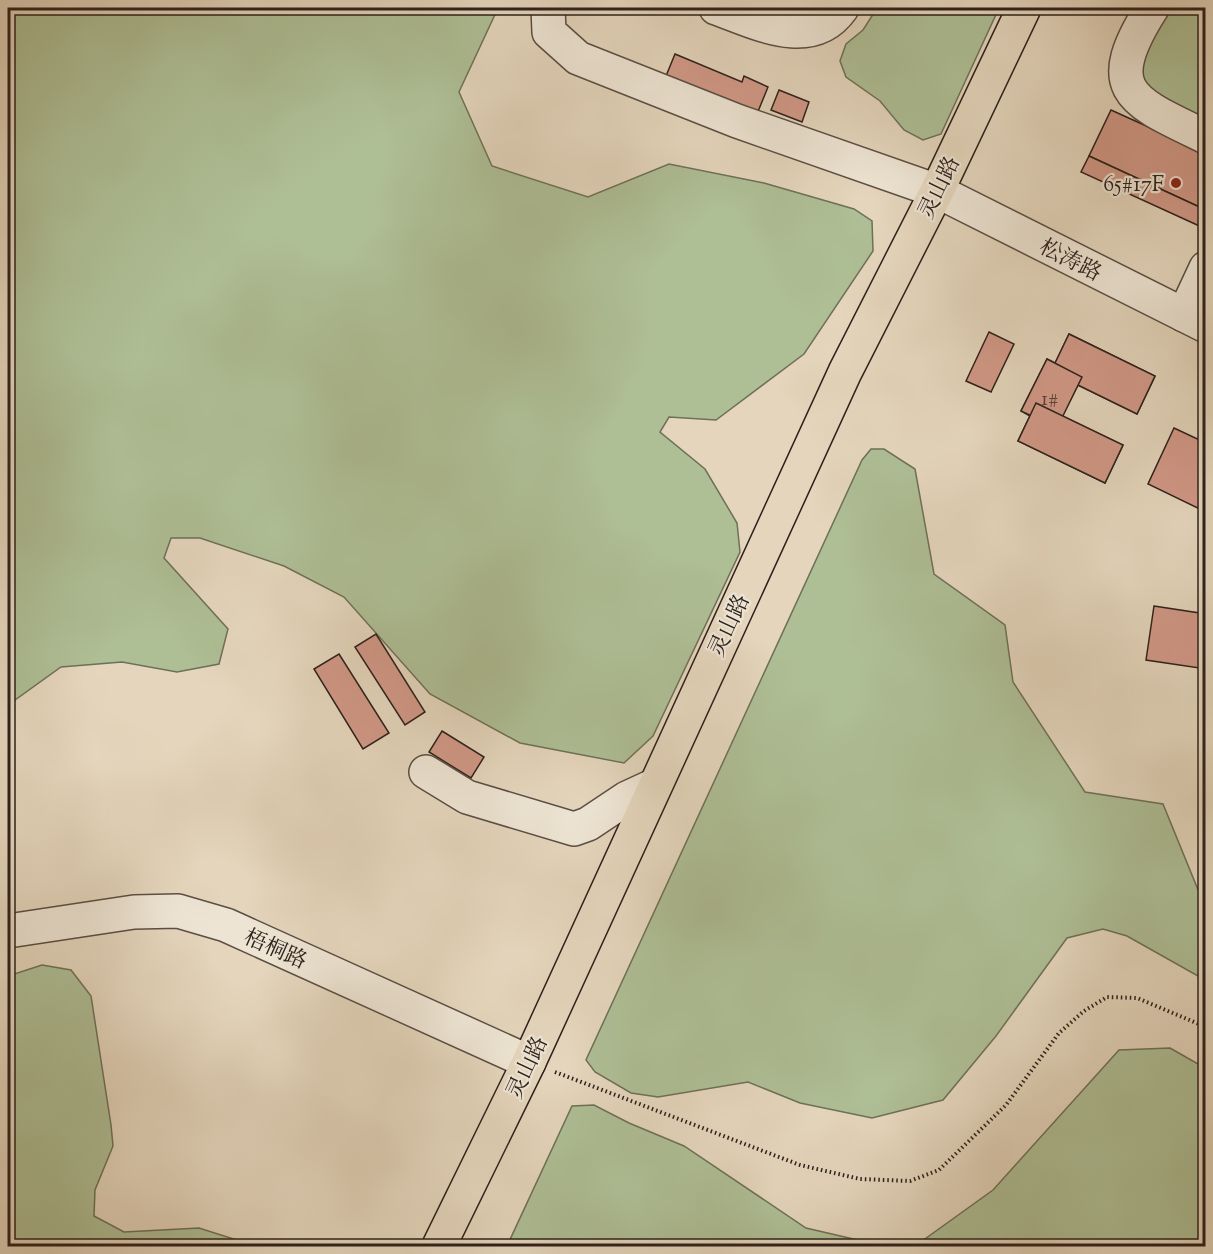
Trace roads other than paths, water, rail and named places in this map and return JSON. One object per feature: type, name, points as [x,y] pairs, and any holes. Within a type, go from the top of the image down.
[{"type":"highway","name":"灵山路","points":[[439,1246],[529,1062],[653,786],[845,372],[937,191],[1024,8]]},
{"type":"street","name":"松涛路","points":[[548,8],[549,32],[578,58],[737,121],[937,191],[1195,321]]},
{"type":"street","points":[[716,8],[774,29],[799,32],[817,28],[834,19],[842,8]]},
{"type":"street","points":[[1152,8],[1138,30],[1128,54],[1125,72],[1132,93],[1147,109],[1206,137]]},
{"type":"street","points":[[1195,321],[1206,268]]},
{"type":"street","points":[[426,772],[467,797],[574,829],[588,824],[627,798],[653,786]]},
{"type":"street","name":"梧桐路","points":[[8,931],[134,912],[178,911],[226,925],[529,1062]]},
{"type":"place","name":"65#17F","points":[[1176,183]]}]
